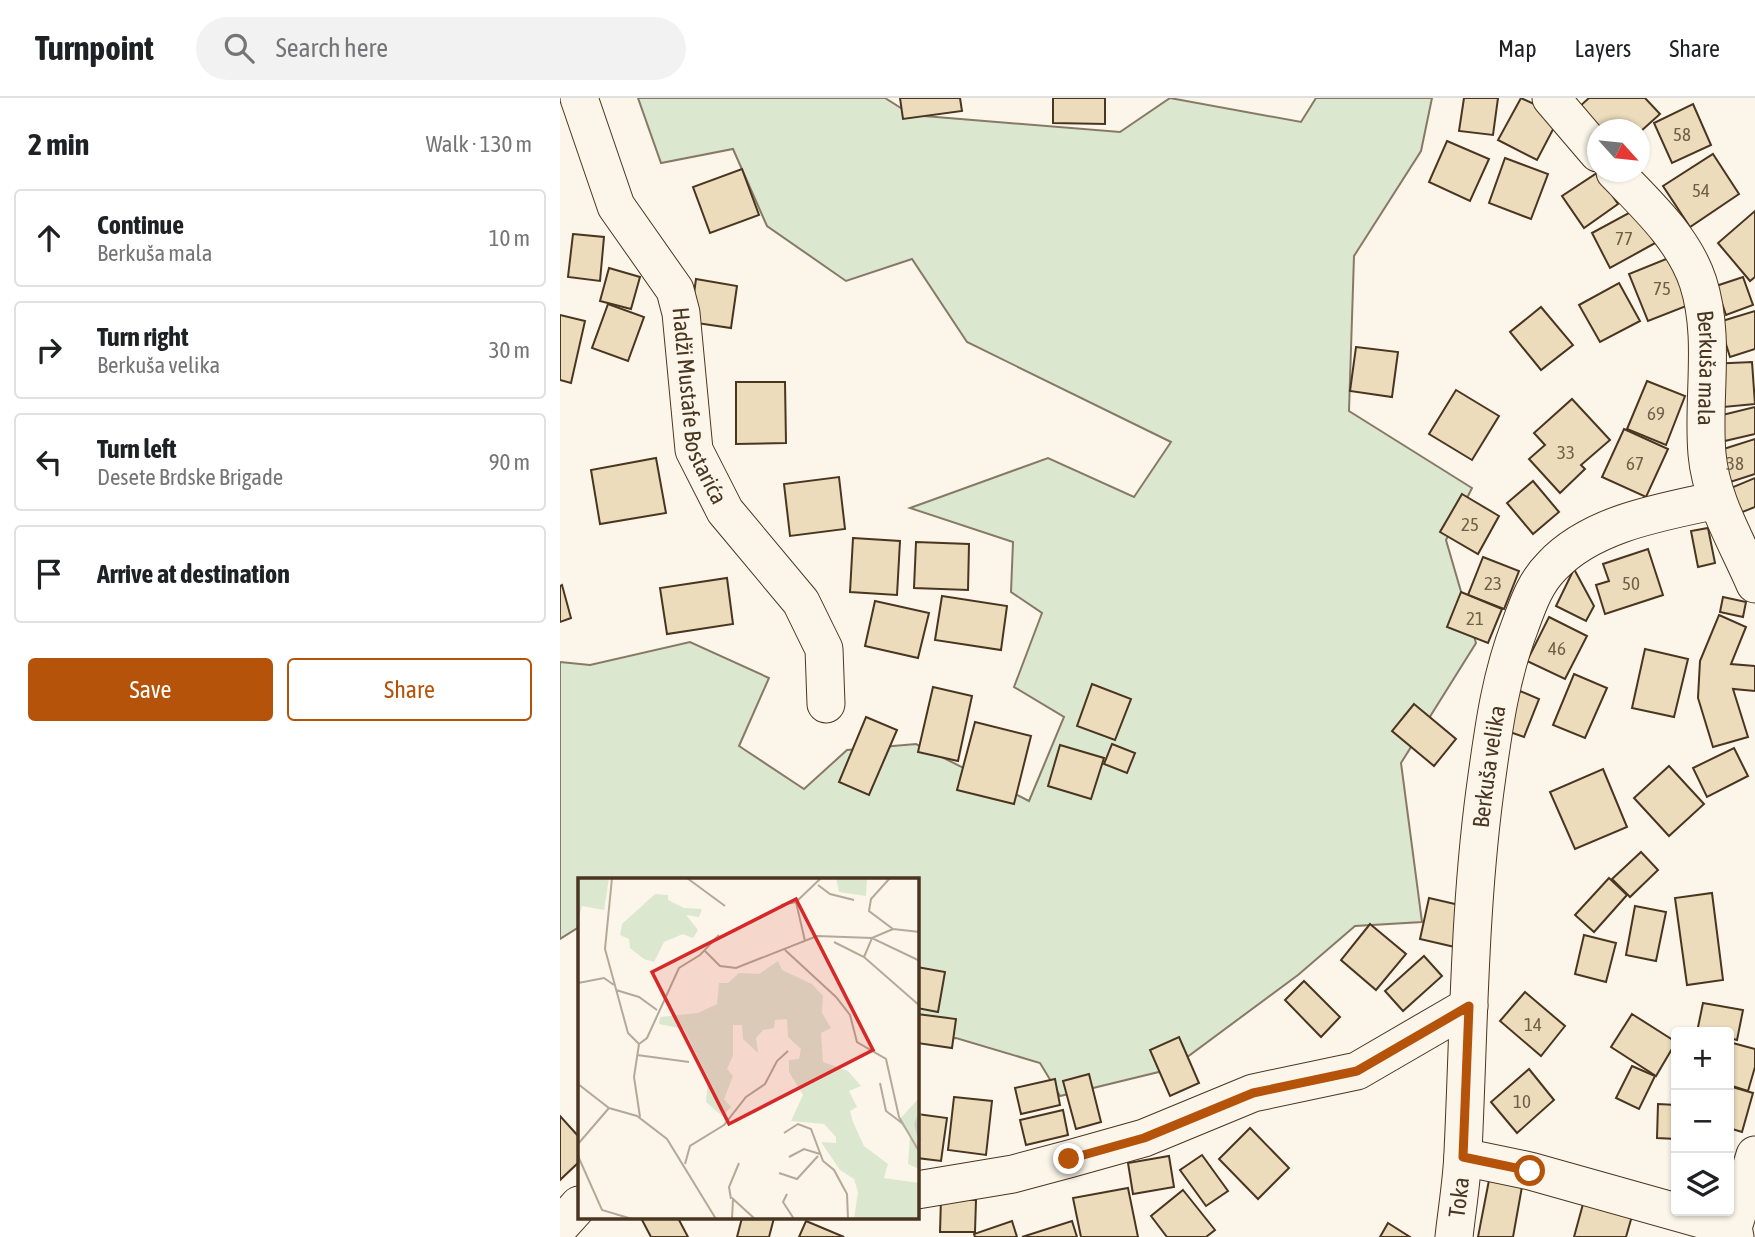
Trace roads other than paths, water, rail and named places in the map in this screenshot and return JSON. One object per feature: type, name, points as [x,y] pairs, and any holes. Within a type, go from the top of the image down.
[{"type":"street","name":"Hadži Mustafe Bostarića","points":[[579,98],[616,206],[675,290],[681,313],[694,450],[725,512],[801,602],[824,649],[826,704]]},
{"type":"street","points":[[1551,98],[1587,140]]},
{"type":"street","name":"Berkuša mala","points":[[1624,182],[1677,242],[1698,282],[1706,320],[1707,455],[1717,500],[1755,584]]},
{"type":"street","name":"Berkuša velika","points":[[1463,1157],[1477,855],[1498,697],[1535,587],[1552,565],[1575,547],[1599,534],[1659,512],[1717,500]]},
{"type":"street","points":[[919,1190],[1013,1174],[1069,1159],[1144,1138],[1253,1093],[1357,1071],[1469,1006]]},
{"type":"street","points":[[1463,1157],[1530,1171],[1734,1233],[1755,1155]]},
{"type":"street","name":"Toka","points":[[1454,1237],[1463,1157]]},
{"type":"street","points":[[560,1226],[578,1206]]}]
